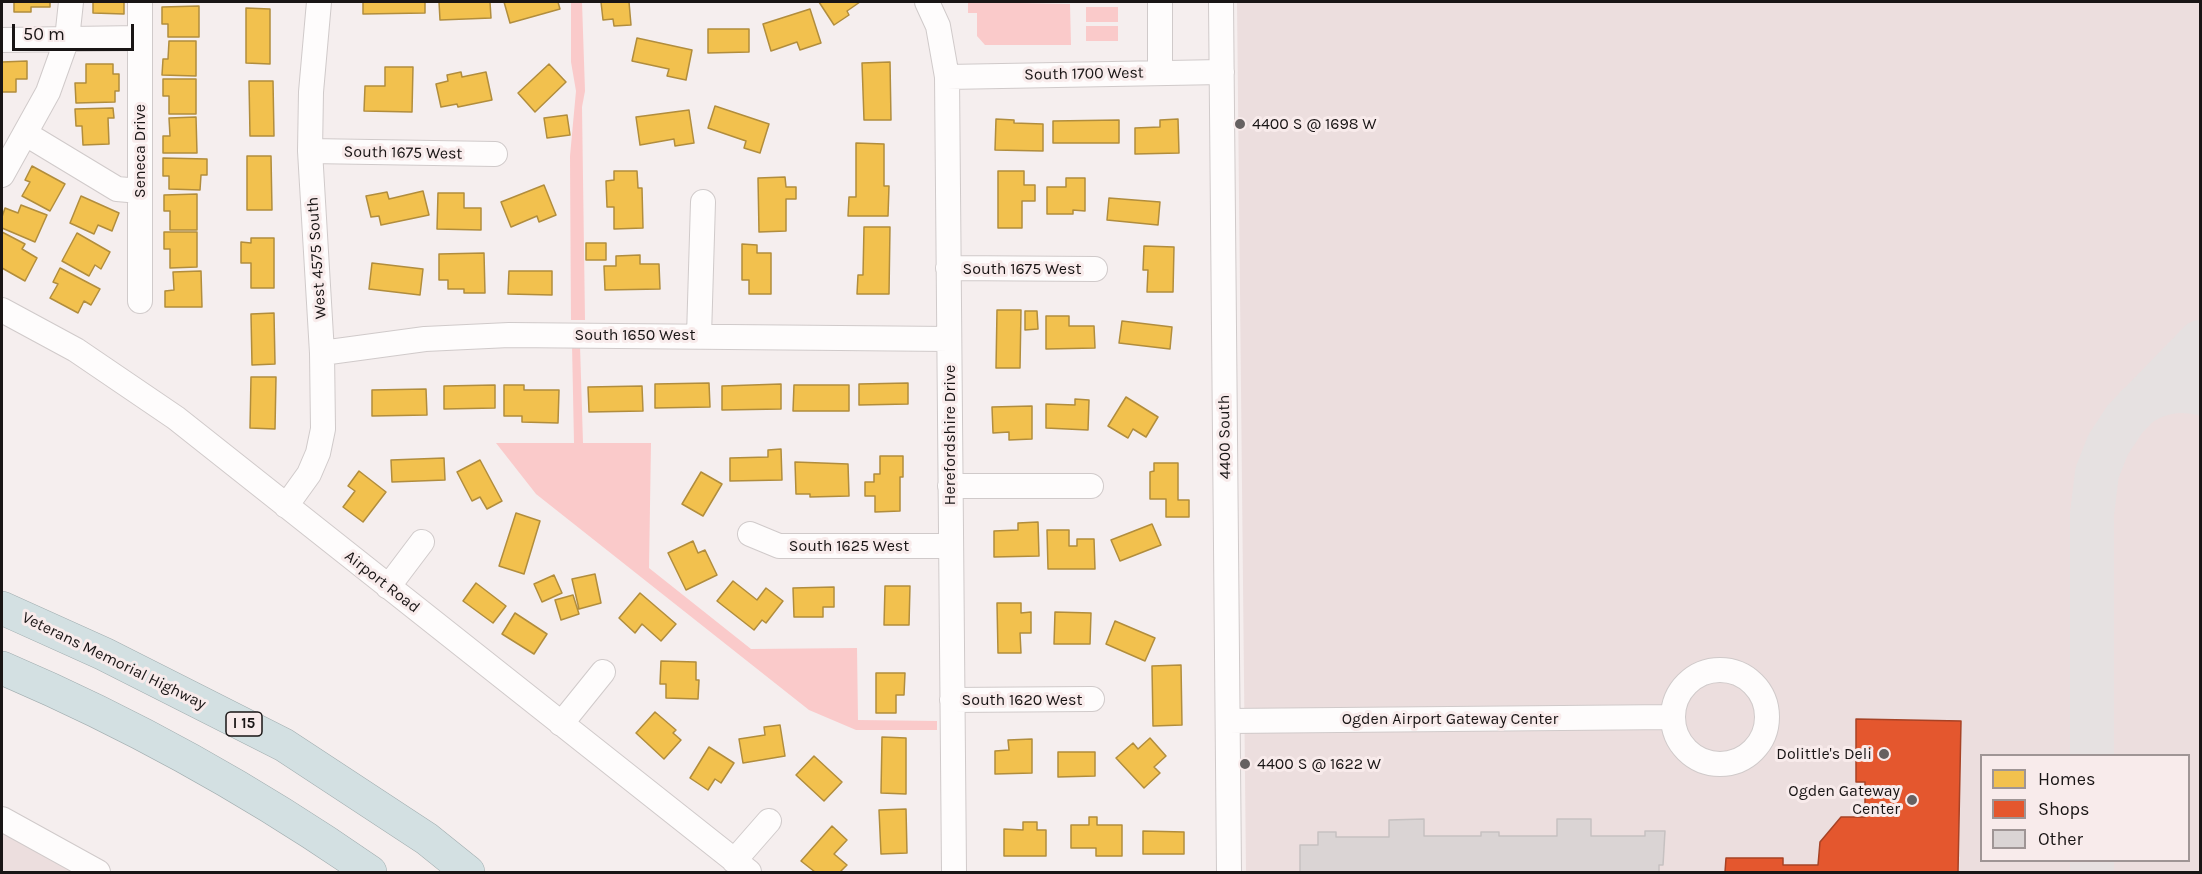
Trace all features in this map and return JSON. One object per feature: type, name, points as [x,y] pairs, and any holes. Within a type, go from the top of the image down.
[{"type":"highway","name":"Veterans Memorial Highway","points":[[2,608],[104,654],[284,745],[427,839],[468,873]]},
{"type":"highway","points":[[2,668],[95,710],[188,759],[272,808],[370,873]]},
{"type":"street","points":[[2,175],[48,92],[67,39],[70,2]]},
{"type":"street","name":"Seneca Drive","points":[[140,2],[140,301]]},
{"type":"street","name":"West 4575 South","points":[[286,506],[309,474],[318,453],[323,429],[322,353],[310,152],[311,92],[319,2]]},
{"type":"street","name":"Herefordshire Drive","points":[[927,2],[938,26],[947,77],[954,873]]},
{"type":"street","points":[[1160,2],[1160,73]]},
{"type":"street","name":"4400 South","points":[[1221,2],[1229,873]]},
{"type":"street","points":[[2,40],[140,38]]},
{"type":"street","name":"South 1700 West","points":[[947,77],[1222,72]]},
{"type":"street","points":[[26,134],[117,189],[140,191]]},
{"type":"street","name":"South 1675 West","points":[[310,152],[495,154]]},
{"type":"street","points":[[699,336],[703,202]]},
{"type":"street","name":"South 1675 West","points":[[948,268],[1095,269]]},
{"type":"street","name":"Airport Road","points":[[2,310],[76,350],[158,406],[742,867]]},
{"type":"street","name":"South 1650 West","points":[[322,353],[425,339],[509,335],[949,339]]},
{"type":"street","points":[[950,486],[1092,486]]},
{"type":"street","name":"South 1625 West","points":[[750,534],[779,546],[951,546]]},
{"type":"street","points":[[388,587],[422,542]]},
{"type":"street","points":[[561,724],[603,672]]},
{"type":"street","name":"South 1620 West","points":[[952,700],[1092,699]]},
{"type":"street","name":"Ogden Airport Gateway Center","points":[[1228,721],[1673,717]]},
{"type":"street","points":[[2,819],[89,870]]},
{"type":"street","points":[[742,867],[769,821]]},
{"type":"shaded area","points":[[571,2],[582,2],[585,91],[582,107],[585,320],[571,320],[570,156],[576,91],[571,62]]},
{"type":"shaded area","points":[[968,2],[1070,4],[1071,45],[985,45],[977,36],[977,13],[968,13]]},
{"type":"shaded area","points":[[1237,2],[2200,2],[2200,872],[1246,872]]},
{"type":"shaded area","points":[[1086,7],[1118,7],[1118,22],[1086,22]]},
{"type":"shaded area","points":[[1086,26],[1118,26],[1118,41],[1086,41]]},
{"type":"shaded area","points":[[572,344],[580,345],[583,443],[651,443],[649,568],[751,649],[857,648],[858,720],[937,721],[937,730],[856,730],[809,710],[536,494],[496,443],[574,443]]},
{"type":"shaded area","points":[[2,832],[78,872],[2,872]]},
{"type":"building: Homes","points":[[14,2],[50,2],[50,7],[31,7],[31,12],[14,12]]},
{"type":"building: Homes","points":[[93,2],[124,2],[124,14],[93,13]]},
{"type":"building: Homes","points":[[363,2],[425,2],[425,13],[363,14]]},
{"type":"building: Homes","points":[[439,2],[490,2],[491,18],[440,20]]},
{"type":"building: Homes","points":[[504,2],[558,2],[560,9],[510,23]]},
{"type":"building: Homes","points":[[601,2],[629,2],[631,25],[614,26],[613,19],[603,20]]},
{"type":"building: Homes","points":[[819,2],[860,2],[847,11],[849,15],[834,25]]},
{"type":"building: Homes","points":[[199,6],[199,37],[168,37],[168,24],[162,24],[162,7]]},
{"type":"building: Homes","points":[[246,8],[270,9],[270,64],[246,63]]},
{"type":"building: Homes","points":[[810,9],[821,43],[800,50],[797,42],[771,51],[763,24]]},
{"type":"building: Homes","points":[[708,29],[749,29],[749,52],[708,53]]},
{"type":"building: Homes","points":[[637,38],[692,50],[686,80],[667,76],[669,69],[632,61]]},
{"type":"building: Homes","points":[[169,41],[196,41],[196,76],[162,75],[163,59],[168,59]]},
{"type":"building: Homes","points":[[27,61],[27,79],[16,79],[16,92],[2,92],[2,62]]},
{"type":"building: Homes","points":[[890,62],[891,120],[864,120],[862,63]]},
{"type":"building: Homes","points":[[86,64],[113,64],[113,74],[119,74],[119,91],[115,91],[115,102],[76,103],[75,83],[86,83]]},
{"type":"building: Homes","points":[[549,64],[566,82],[535,112],[518,93]]},
{"type":"building: Homes","points":[[385,67],[413,67],[412,112],[364,111],[365,86],[385,86]]},
{"type":"building: Homes","points":[[461,72],[462,77],[486,72],[492,100],[458,107],[457,104],[441,107],[436,84],[448,81],[447,75]]},
{"type":"building: Homes","points":[[163,79],[196,79],[196,114],[169,114],[169,96],[163,96]]},
{"type":"building: Homes","points":[[249,81],[273,81],[274,136],[250,136]]},
{"type":"building: Homes","points":[[715,106],[769,124],[760,153],[744,148],[746,141],[708,128]]},
{"type":"building: Homes","points":[[113,108],[114,118],[108,118],[109,144],[83,145],[82,126],[76,126],[75,109]]},
{"type":"building: Homes","points":[[689,110],[694,143],[675,146],[674,139],[640,145],[636,117]]},
{"type":"building: Homes","points":[[567,115],[570,135],[547,138],[544,118]]},
{"type":"building: Homes","points":[[196,117],[197,153],[163,153],[163,136],[170,136],[169,118]]},
{"type":"building: Homes","points":[[996,119],[1014,120],[1014,123],[1043,124],[1043,151],[995,150]]},
{"type":"building: Homes","points":[[1178,119],[1179,153],[1135,154],[1135,128],[1160,127],[1160,120]]},
{"type":"building: Homes","points":[[1119,120],[1119,143],[1053,143],[1053,121]]},
{"type":"building: Homes","points":[[856,143],[884,144],[884,186],[889,186],[888,216],[848,216],[849,197],[856,197]]},
{"type":"building: Homes","points":[[247,156],[271,156],[272,210],[247,210]]},
{"type":"building: Homes","points":[[163,158],[207,159],[207,175],[201,175],[200,190],[169,189],[169,176],[163,176]]},
{"type":"building: Homes","points":[[32,166],[65,184],[50,211],[22,196],[30,182],[25,180]]},
{"type":"building: Homes","points":[[614,171],[637,171],[638,188],[642,188],[643,228],[614,229],[614,207],[607,207],[606,181],[614,180]]},
{"type":"building: Homes","points":[[998,171],[1024,171],[1024,185],[1035,185],[1035,201],[1022,201],[1022,228],[998,228]]},
{"type":"building: Homes","points":[[785,177],[786,187],[796,187],[796,199],[786,199],[786,231],[759,232],[758,178]]},
{"type":"building: Homes","points":[[1066,178],[1085,178],[1085,211],[1073,210],[1073,214],[1047,214],[1047,187],[1066,187]]},
{"type":"building: Homes","points":[[544,185],[556,215],[539,222],[537,216],[511,227],[501,202]]},
{"type":"building: Homes","points":[[423,191],[429,215],[381,225],[379,216],[371,217],[366,196],[387,192],[389,199]]},
{"type":"building: Homes","points":[[438,193],[464,193],[464,208],[481,208],[481,230],[437,229]]},
{"type":"building: Homes","points":[[197,194],[197,230],[170,230],[170,211],[164,211],[164,195]]},
{"type":"building: Homes","points":[[81,196],[119,213],[112,231],[98,225],[94,234],[70,223]]},
{"type":"building: Homes","points":[[1109,198],[1160,202],[1158,225],[1107,220]]},
{"type":"building: Homes","points":[[21,205],[47,215],[35,242],[2,228],[5,208],[18,213]]},
{"type":"building: Homes","points":[[864,227],[890,227],[889,294],[857,294],[858,275],[863,275]]},
{"type":"building: Homes","points":[[2,232],[25,244],[22,249],[37,258],[25,281],[2,268]]},
{"type":"building: Homes","points":[[164,232],[197,232],[197,267],[170,268],[170,249],[164,249]]},
{"type":"building: Homes","points":[[77,233],[110,252],[101,269],[95,265],[89,276],[62,261]]},
{"type":"building: Homes","points":[[251,238],[274,238],[274,288],[251,288],[251,263],[241,263],[241,242],[251,243]]},
{"type":"building: Homes","points":[[586,243],[606,243],[606,260],[586,260]]},
{"type":"building: Homes","points":[[742,244],[757,245],[757,253],[771,253],[771,294],[749,294],[749,280],[742,280]]},
{"type":"building: Homes","points":[[1144,246],[1174,247],[1173,292],[1147,292],[1148,270],[1143,270]]},
{"type":"building: Homes","points":[[484,253],[485,293],[464,293],[464,289],[448,289],[448,280],[439,280],[439,254]]},
{"type":"building: Homes","points":[[640,255],[640,264],[659,264],[660,289],[605,290],[604,266],[616,266],[616,256]]},
{"type":"building: Homes","points":[[372,263],[423,269],[420,295],[369,289]]},
{"type":"building: Homes","points":[[60,268],[100,289],[91,305],[84,301],[78,313],[50,298],[58,284],[53,282]]},
{"type":"building: Homes","points":[[201,271],[202,307],[165,307],[165,291],[174,290],[173,272]]},
{"type":"building: Homes","points":[[509,271],[552,271],[552,295],[508,294]]},
{"type":"building: Homes","points":[[997,310],[1021,310],[1020,368],[996,368]]},
{"type":"building: Homes","points":[[1025,311],[1037,311],[1038,329],[1025,330]]},
{"type":"building: Homes","points":[[274,313],[275,364],[252,365],[251,314]]},
{"type":"building: Homes","points":[[1046,316],[1069,316],[1069,326],[1094,326],[1095,348],[1046,349]]},
{"type":"building: Homes","points":[[1122,321],[1172,327],[1170,349],[1119,343]]},
{"type":"building: Homes","points":[[251,377],[276,377],[275,429],[250,428]]},
{"type":"building: Homes","points":[[709,383],[710,407],[655,408],[655,384]]},
{"type":"building: Homes","points":[[908,383],[908,404],[859,405],[859,384]]},
{"type":"building: Homes","points":[[781,384],[781,409],[722,410],[722,386]]},
{"type":"building: Homes","points":[[495,385],[495,408],[444,409],[444,386]]},
{"type":"building: Homes","points":[[504,385],[524,385],[524,390],[559,390],[558,423],[522,422],[522,416],[504,416]]},
{"type":"building: Homes","points":[[794,385],[849,385],[849,411],[793,411]]},
{"type":"building: Homes","points":[[642,386],[643,411],[589,412],[588,387]]},
{"type":"building: Homes","points":[[426,389],[427,415],[372,416],[372,390]]},
{"type":"building: Homes","points":[[1126,397],[1158,417],[1146,437],[1133,429],[1128,438],[1108,426]]},
{"type":"building: Homes","points":[[1075,399],[1089,400],[1088,430],[1046,428],[1046,404],[1075,405]]},
{"type":"building: Homes","points":[[1032,406],[1032,439],[1009,440],[1009,432],[993,433],[992,407]]},
{"type":"building: Homes","points":[[781,449],[782,480],[730,481],[730,458],[768,457],[768,450]]},
{"type":"building: Homes","points":[[880,456],[903,456],[903,477],[900,477],[900,511],[875,512],[875,496],[865,496],[865,482],[874,482],[874,474],[880,474]]},
{"type":"building: Homes","points":[[444,458],[445,480],[392,482],[391,460]]},
{"type":"building: Homes","points":[[480,460],[502,501],[487,509],[480,497],[472,501],[457,472]]},
{"type":"building: Homes","points":[[795,462],[848,464],[849,496],[810,497],[810,494],[796,494]]},
{"type":"building: Homes","points":[[1154,463],[1178,463],[1178,500],[1189,500],[1189,517],[1166,517],[1166,499],[1150,499],[1150,472],[1154,471]]},
{"type":"building: Homes","points":[[359,471],[386,492],[363,522],[343,507],[355,491],[348,486]]},
{"type":"building: Homes","points":[[701,472],[722,484],[703,516],[682,504]]},
{"type":"building: Homes","points":[[516,513],[540,521],[524,574],[499,566]]},
{"type":"building: Homes","points":[[1038,522],[1039,556],[994,557],[994,531],[1018,530],[1018,523]]},
{"type":"building: Homes","points":[[1152,524],[1161,545],[1120,561],[1111,540]]},
{"type":"building: Homes","points":[[1047,530],[1069,530],[1069,546],[1077,546],[1077,539],[1094,539],[1095,569],[1048,569]]},
{"type":"building: Homes","points":[[693,541],[698,553],[705,550],[717,575],[686,590],[668,553]]},
{"type":"building: Homes","points":[[595,574],[601,603],[579,609],[572,579]]},
{"type":"building: Homes","points":[[554,575],[562,593],[542,602],[534,584]]},
{"type":"building: Homes","points":[[733,581],[757,600],[766,588],[783,601],[766,623],[762,620],[754,630],[717,601]]},
{"type":"building: Homes","points":[[476,583],[506,606],[493,623],[463,601]]},
{"type":"building: Homes","points":[[885,586],[910,586],[909,625],[884,625]]},
{"type":"building: Homes","points":[[834,587],[834,607],[823,607],[823,617],[794,617],[793,588]]},
{"type":"building: Homes","points":[[640,593],[676,624],[661,641],[642,624],[635,633],[619,618]]},
{"type":"building: Homes","points":[[573,595],[579,614],[561,620],[555,600]]},
{"type":"building: Homes","points":[[997,603],[1021,603],[1021,613],[1031,612],[1031,633],[1020,633],[1021,653],[998,653]]},
{"type":"building: Homes","points":[[1055,612],[1091,613],[1090,644],[1054,644]]},
{"type":"building: Homes","points":[[515,613],[547,634],[534,654],[502,634]]},
{"type":"building: Homes","points":[[1115,621],[1155,638],[1145,661],[1106,644]]},
{"type":"building: Homes","points":[[661,661],[696,662],[696,680],[699,680],[698,699],[666,698],[666,684],[660,684]]},
{"type":"building: Homes","points":[[1181,665],[1182,725],[1153,726],[1152,666]]},
{"type":"building: Homes","points":[[876,673],[905,673],[904,695],[896,695],[896,713],[876,713]]},
{"type":"building: Homes","points":[[655,712],[676,730],[673,733],[681,740],[664,759],[636,733]]},
{"type":"building: Homes","points":[[780,725],[785,756],[743,763],[739,739],[765,735],[764,727]]},
{"type":"building: Homes","points":[[882,737],[906,738],[906,794],[881,793]]},
{"type":"building: Homes","points":[[1150,738],[1166,756],[1154,767],[1160,773],[1144,788],[1116,758],[1133,743],[1138,749]]},
{"type":"building: Homes","points":[[1032,739],[1032,773],[995,774],[995,751],[1009,750],[1008,740]]},
{"type":"building: Homes","points":[[709,747],[734,763],[721,783],[715,779],[708,790],[690,778]]},
{"type":"building: Homes","points":[[1058,752],[1095,752],[1095,776],[1058,777]]},
{"type":"building: Homes","points":[[814,756],[842,782],[824,801],[796,775]]},
{"type":"building: Homes","points":[[906,809],[907,853],[881,854],[879,810]]},
{"type":"building: Homes","points":[[1089,817],[1097,817],[1097,825],[1122,825],[1122,856],[1096,856],[1096,848],[1071,848],[1071,825],[1089,825]]},
{"type":"building: Homes","points":[[1023,822],[1037,822],[1037,830],[1046,830],[1046,856],[1004,856],[1004,829],[1023,830]]},
{"type":"building: Homes","points":[[832,826],[847,840],[834,854],[847,865],[840,872],[815,872],[801,861]]},
{"type":"building: Homes","points":[[1143,831],[1184,832],[1184,854],[1143,854]]},
{"type":"building: Shops","name":"Ogden Gateway Center","points":[[1856,719],[1961,721],[1958,872],[1725,872],[1726,858],[1783,858],[1783,865],[1818,865],[1820,842],[1841,817],[1865,817],[1865,782],[1856,782]]},
{"type":"building: Other","points":[[1424,819],[1424,836],[1481,836],[1481,832],[1499,832],[1499,836],[1557,836],[1557,819],[1591,819],[1591,836],[1645,836],[1645,831],[1665,831],[1663,865],[1659,865],[1659,872],[1300,872],[1300,845],[1318,845],[1318,832],[1336,832],[1336,837],[1389,837],[1389,820]]},
{"type":"taxiway","points":[[2092,754],[2092,514],[2097,473],[2108,445],[2125,419],[2200,342]]},
{"type":"taxiway","points":[[2137,406],[2152,397],[2167,392],[2200,393]]},
{"type":"taxiway","points":[[2092,862],[2092,872]]},
{"type":"place","name":"4400 S @ 1698 W","points":[[1240,124]]},
{"type":"place","name":"Dolittle's Deli","points":[[1884,754]]},
{"type":"place","name":"4400 S @ 1622 W","points":[[1245,764]]},
{"type":"place","name":"Ogden Gateway Center","points":[[1912,800]]}]
